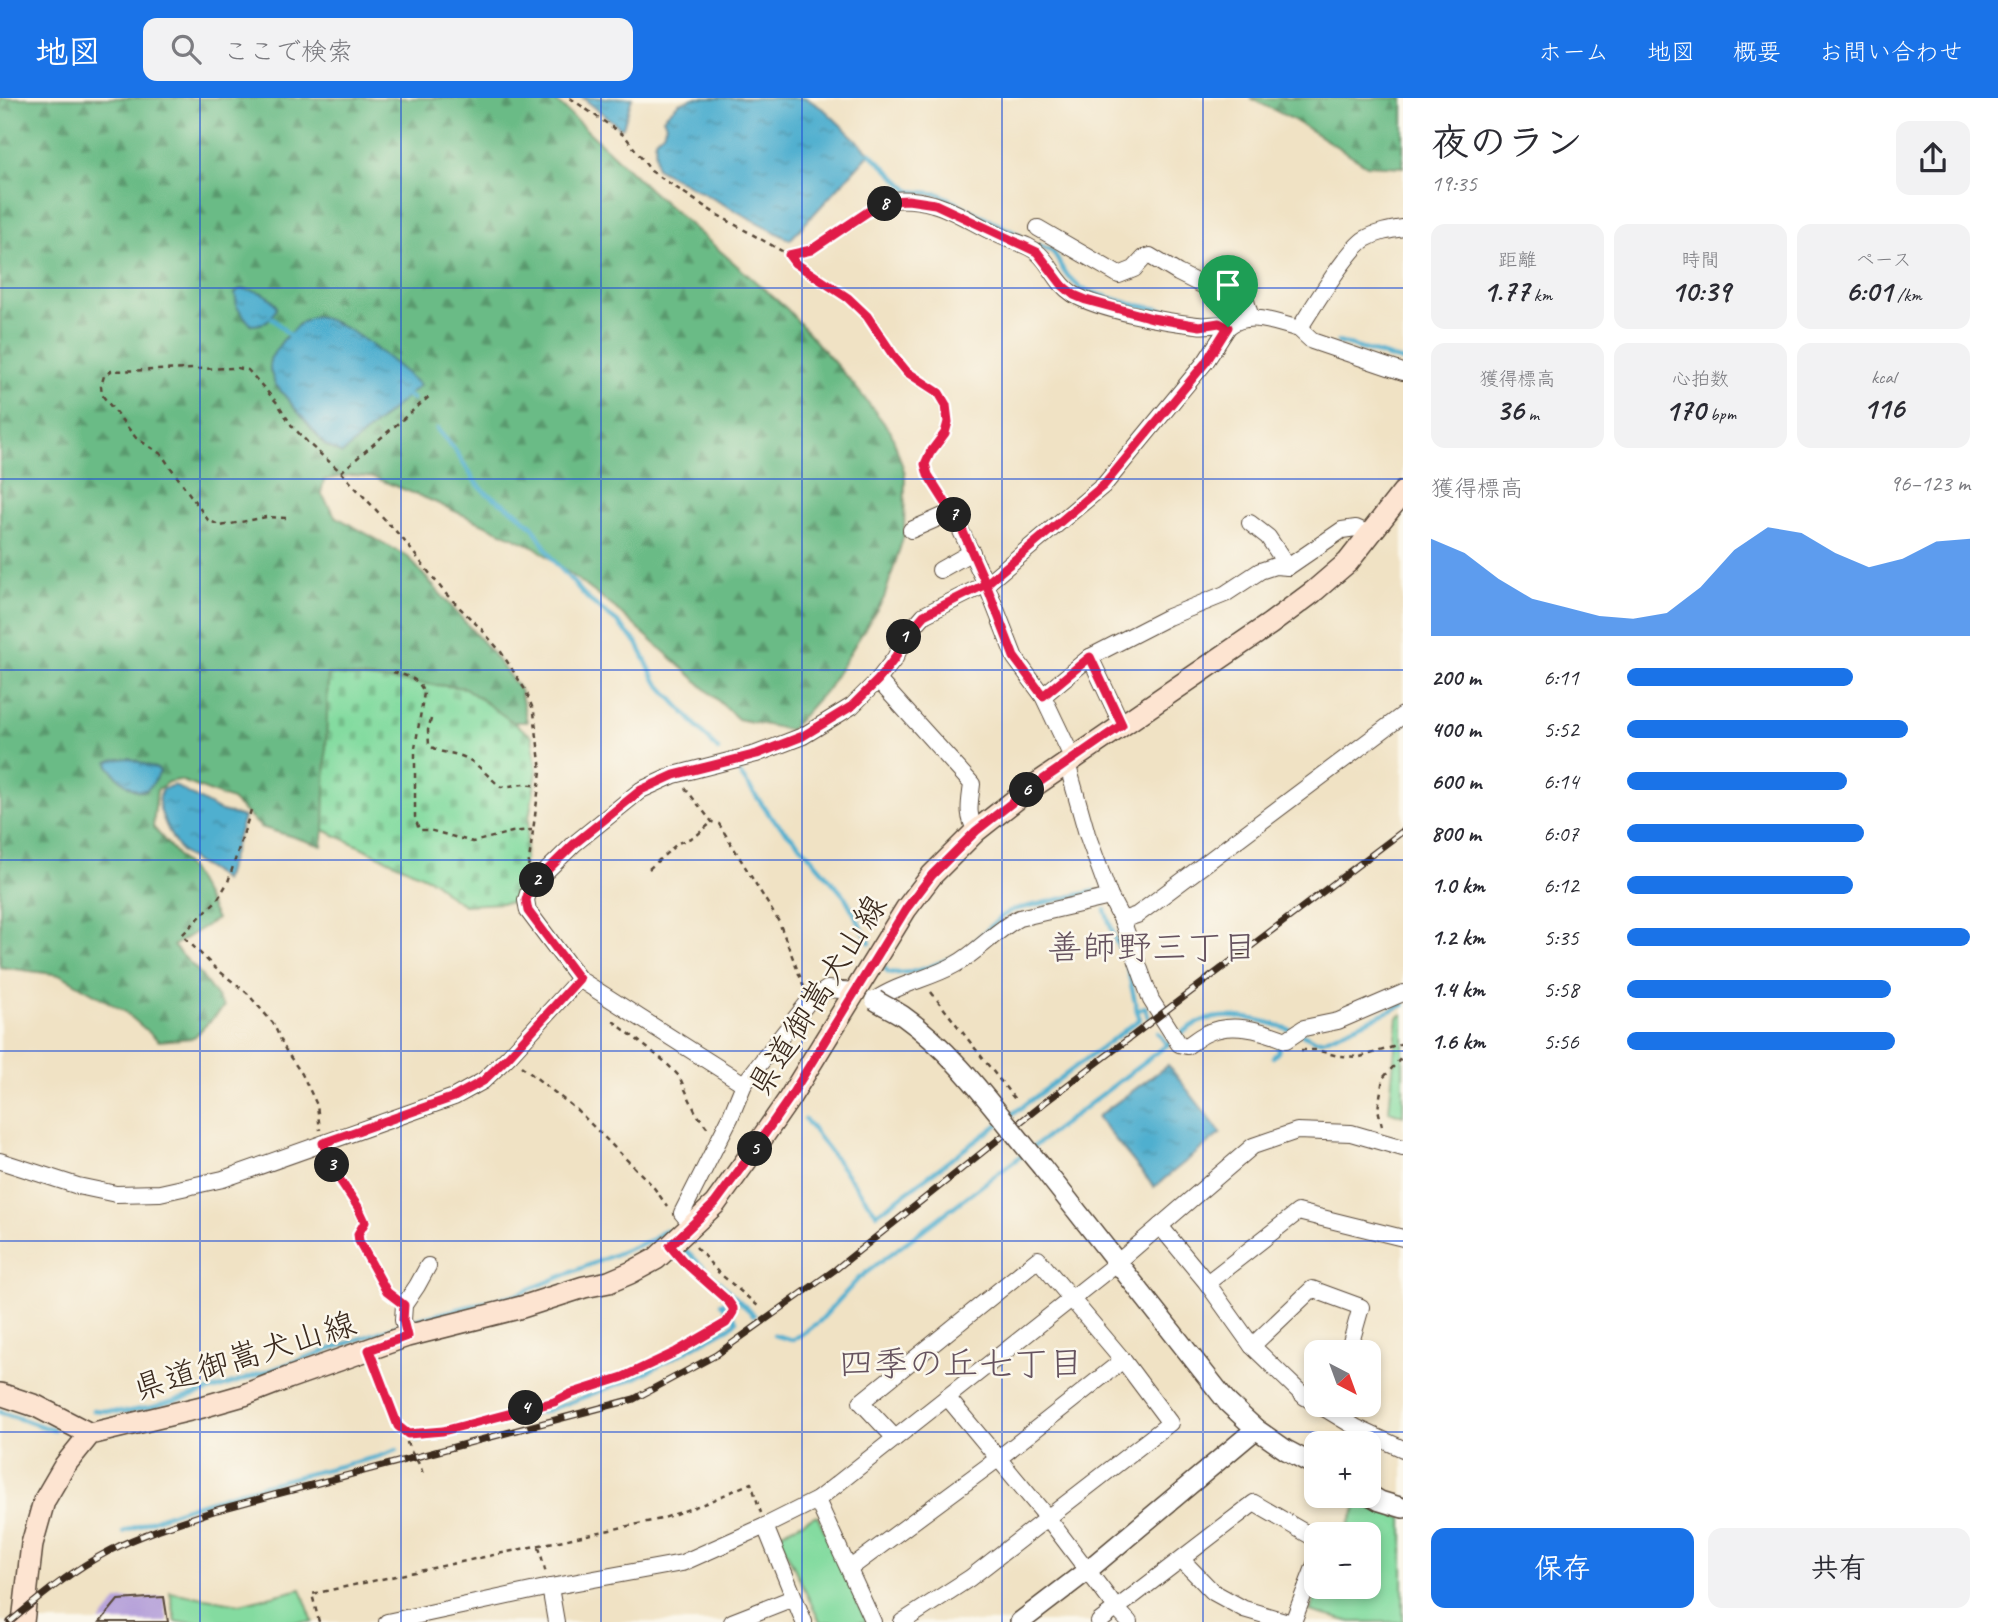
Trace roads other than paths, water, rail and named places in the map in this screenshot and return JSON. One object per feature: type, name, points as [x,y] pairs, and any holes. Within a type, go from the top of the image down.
[{"type":"main road","name":"県道御嵩犬山線","points":[[90,1434],[244,1395],[369,1350],[405,1324],[522,1307],[609,1282],[656,1259],[683,1230],[715,1203],[865,996],[906,909],[932,875],[976,831],[1028,790],[1313,592],[1348,562],[1403,492]]},
{"type":"main road","points":[[0,1394],[36,1406],[90,1434],[65,1465],[44,1501],[32,1544],[23,1622]]},
{"type":"street","points":[[891,201],[908,200],[935,204],[1022,244],[1037,252],[1063,286],[1086,300],[1152,318],[1200,326],[1219,323],[1228,327]]},
{"type":"street","points":[[1038,228],[1119,275],[1134,269],[1144,258],[1150,256],[1202,285],[1241,296],[1246,301],[1251,318]]},
{"type":"street","points":[[1299,329],[1351,253],[1363,240],[1379,233],[1400,234]]},
{"type":"street","points":[[744,1084],[579,979],[528,911],[526,900],[530,887],[574,844],[641,790],[674,775],[757,754],[803,736],[852,706],[878,680],[895,658],[905,637],[924,615],[986,584],[1104,485],[1206,362],[1233,323],[1254,317],[1299,329],[1312,341],[1403,372]]},
{"type":"street","points":[[911,530],[952,512],[986,584],[1014,657],[1043,696],[1070,761],[1087,835],[1110,897],[1122,920],[1151,1000],[1179,1044],[1186,1046],[1207,1033],[1229,1027],[1264,1031],[1286,1040],[1304,1028],[1338,1021],[1403,993]]},
{"type":"street","points":[[1250,523],[1268,537],[1288,568]]},
{"type":"street","points":[[1043,696],[1090,657],[1168,617],[1225,594],[1260,571],[1275,566],[1288,568],[1342,530],[1356,528],[1369,534]]},
{"type":"street","points":[[940,570],[972,552]]},
{"type":"street","points":[[1090,657],[1122,725]]},
{"type":"street","points":[[878,680],[972,784],[969,819],[976,831]]},
{"type":"street","points":[[1122,920],[1137,915],[1403,715]]},
{"type":"street","points":[[865,996],[890,990],[952,967],[1019,918],[1110,897]]},
{"type":"street","points":[[0,1161],[78,1186],[116,1194],[160,1193],[223,1179],[454,1097],[483,1081],[579,979]]},
{"type":"street","points":[[683,1230],[682,1213],[744,1084],[810,1001],[827,989],[865,996],[903,1016],[958,1066],[1042,1167],[1228,1403],[1256,1429],[1304,1460]]},
{"type":"street","points":[[387,1622],[548,1580],[682,1563],[765,1526],[817,1500],[1118,1262],[1253,1146],[1297,1132],[1352,1133],[1403,1148]]},
{"type":"street","points":[[1208,1283],[1298,1212],[1403,1238]]},
{"type":"street","points":[[1160,1226],[1208,1283],[1252,1346],[1304,1396]]},
{"type":"street","points":[[895,1438],[861,1402],[1038,1259],[1123,1360],[1170,1423],[970,1578],[902,1622]]},
{"type":"street","points":[[405,1324],[428,1266]]},
{"type":"street","points":[[1252,1346],[1312,1289],[1361,1307],[1352,1340]]},
{"type":"street","points":[[849,1569],[999,1458],[1123,1360]]},
{"type":"street","points":[[947,1396],[1129,1622]]},
{"type":"street","points":[[1343,1418],[1403,1449]]},
{"type":"street","points":[[1020,1622],[1088,1570],[1256,1429]]},
{"type":"street","points":[[817,1500],[873,1622]]},
{"type":"street","points":[[1381,1501],[1403,1508]]},
{"type":"street","points":[[1099,1622],[1254,1503],[1304,1532]]},
{"type":"street","points":[[765,1526],[804,1622]]},
{"type":"street","points":[[1182,1560],[1213,1592],[1244,1609],[1291,1622],[1304,1591]]},
{"type":"street","points":[[548,1580],[556,1622]]},
{"type":"street","points":[[733,1622],[793,1598]]},
{"type":"water","points":[[583,98],[632,98],[623,127],[621,128]]},
{"type":"water","points":[[694,98],[806,98],[826,111],[870,153],[790,240],[656,168],[655,139],[663,133],[666,124],[663,118],[679,103]]},
{"type":"water","points":[[240,289],[256,291],[270,298],[277,307],[270,318],[264,323],[251,325],[237,307],[235,293]]},
{"type":"water","points":[[315,316],[356,335],[420,385],[342,454],[325,445],[275,384],[270,370],[270,359],[283,340],[300,323]]},
{"type":"water","points":[[129,758],[160,772],[146,790],[130,787],[113,772],[108,762]]},
{"type":"water","points":[[174,785],[218,810],[244,817],[224,881],[182,852],[171,835],[159,800],[162,789]]},
{"type":"water","points":[[1168,1065],[1221,1133],[1154,1187],[1097,1117]]},
{"type":"waterway","points":[[870,153],[910,191],[939,194],[1019,235]]},
{"type":"waterway","points":[[1039,245],[1053,252],[1065,273],[1081,289],[1131,304],[1193,315],[1227,312]]},
{"type":"waterway","points":[[272,318],[291,337]]},
{"type":"waterway","points":[[1338,342],[1403,361]]},
{"type":"waterway","points":[[404,394],[413,399]]},
{"type":"waterway","points":[[437,429],[485,492],[516,512],[533,527],[553,560],[589,600],[617,622],[637,643],[655,680],[718,750]]},
{"type":"waterway","points":[[738,771],[771,817],[803,848],[845,897],[870,943]]},
{"type":"waterway","points":[[974,942],[1001,917],[1013,910],[1095,891]]},
{"type":"waterway","points":[[1105,910],[1116,942],[1125,957],[1137,1011]]},
{"type":"waterway","points":[[885,968],[888,972],[897,973],[913,971],[953,957]]},
{"type":"waterway","points":[[1302,1034],[1315,1040],[1323,1040],[1403,1005]]},
{"type":"waterway","points":[[1007,1118],[1140,1019],[1137,1011],[1145,1007],[1148,1017]]},
{"type":"waterway","points":[[1179,1035],[1202,1021],[1224,1017],[1260,1021],[1294,1031]]},
{"type":"waterway","points":[[1158,1033],[1167,1045]]},
{"type":"waterway","points":[[1032,1148],[1172,1041]]},
{"type":"waterway","points":[[1273,1057],[1278,1052],[1279,1044]]},
{"type":"waterway","points":[[805,1119],[877,1214],[1000,1123]]},
{"type":"waterway","points":[[774,1335],[793,1340],[820,1321],[859,1278],[1025,1153]]},
{"type":"waterway","points":[[93,1410],[124,1412],[153,1407],[225,1386],[411,1321],[518,1294],[653,1239],[665,1230],[669,1232]]},
{"type":"waterway","points":[[684,1249],[754,1315]]},
{"type":"waterway","points":[[724,1303],[721,1304],[728,1311]]},
{"type":"waterway","points":[[417,1440],[445,1436],[549,1410],[635,1378],[730,1327],[736,1321],[734,1317]]},
{"type":"waterway","points":[[0,1412],[53,1430]]},
{"type":"waterway","points":[[123,1532],[216,1498],[397,1450]]},
{"type":"railway","points":[[10,1622],[84,1565],[150,1533],[217,1510],[634,1399],[716,1355],[836,1269],[1044,1103],[1403,831]]},
{"type":"district","name":"善師野三丁目","points":[[1152,947]]},
{"type":"district","name":"四季の丘七丁目","points":[[961,1363]]}]
